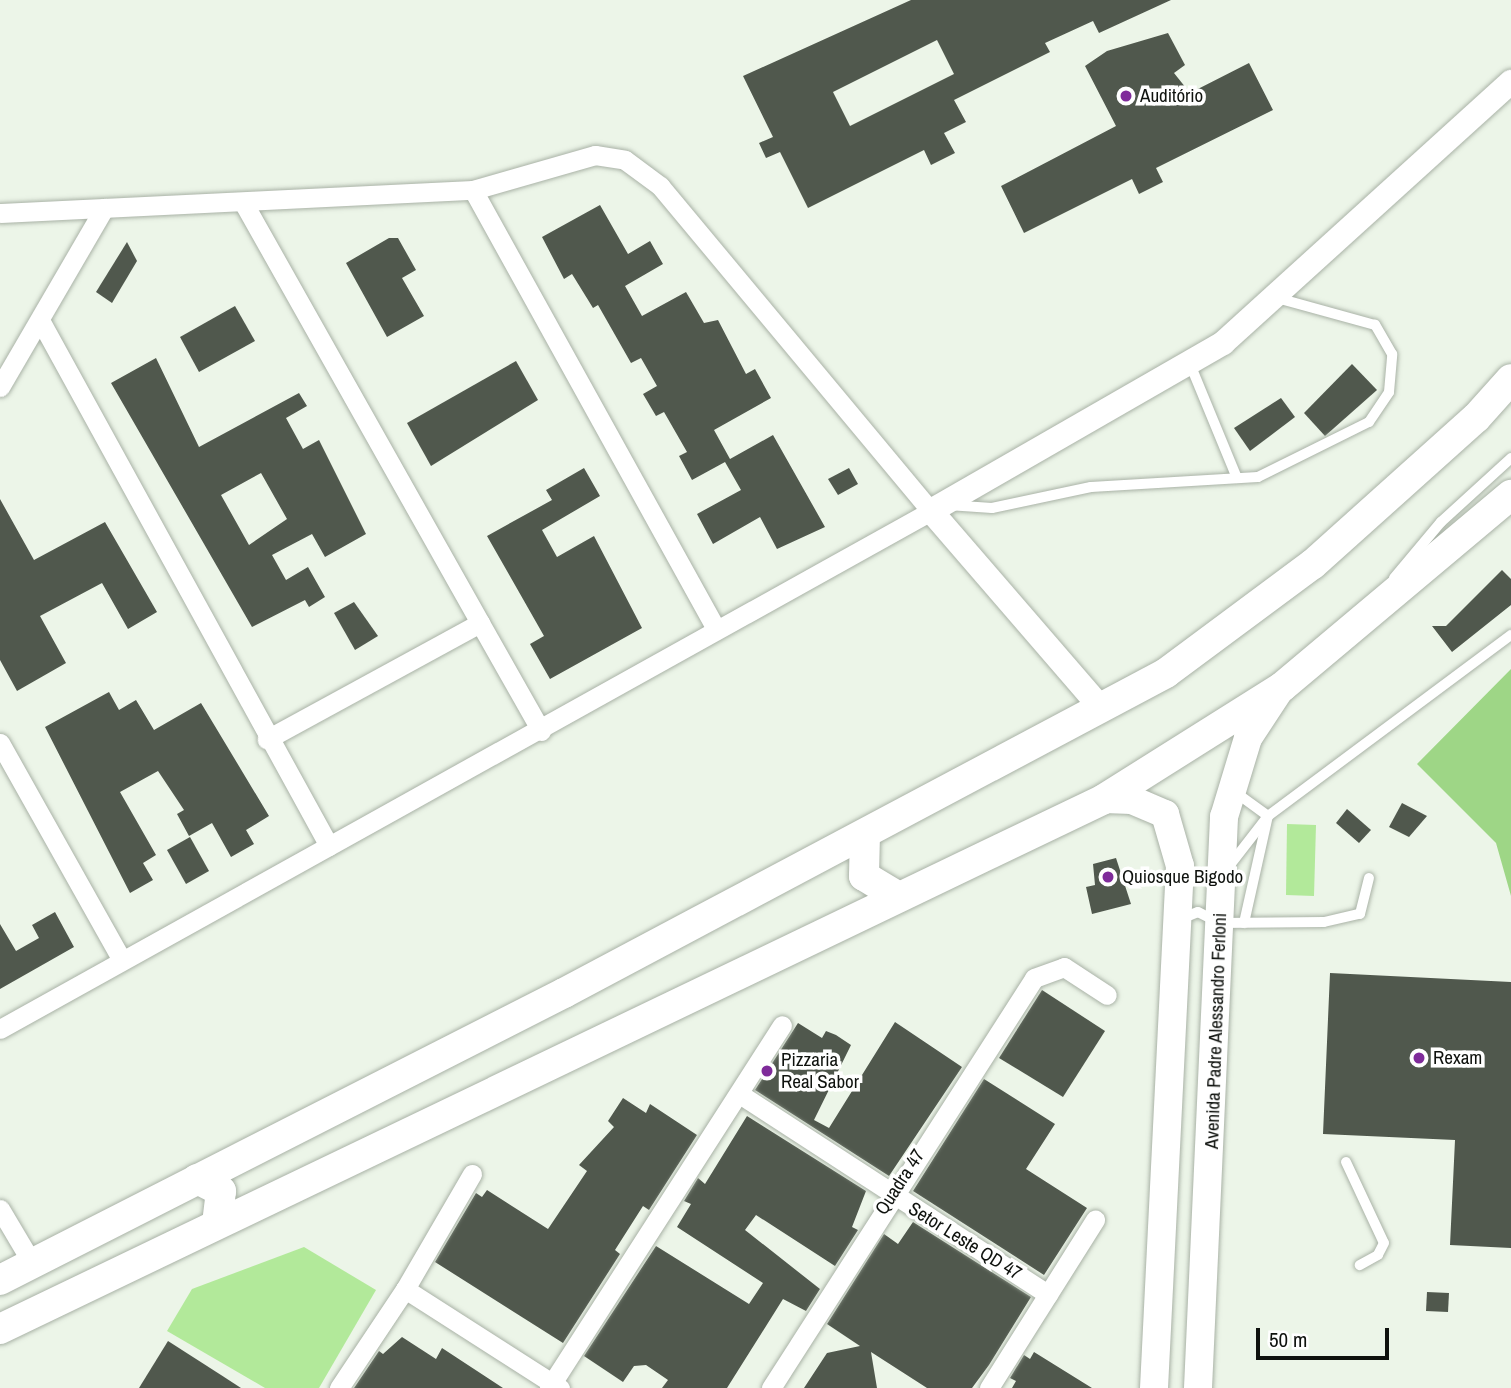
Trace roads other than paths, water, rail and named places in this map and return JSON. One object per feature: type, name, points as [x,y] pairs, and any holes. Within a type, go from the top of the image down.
[{"type":"main road","points":[[0,1280],[865,835],[1102,709],[1228,633],[1476,418],[1511,379]]},
{"type":"main road","points":[[0,1329],[896,895],[1104,799],[1282,687],[1511,495]]},
{"type":"main road","name":"Avenida Padre Alessandro Ferloni","points":[[1198,1388],[1232,923],[1220,884],[1229,788],[1248,738],[1282,687]]},
{"type":"main road","points":[[1104,799],[1152,806],[1173,827],[1180,866],[1154,1388]]},
{"type":"main road","points":[[865,835],[864,876],[896,895]]},
{"type":"main road","points":[[197,1179],[221,1191],[217,1224]]},
{"type":"main road","points":[[1157,1330],[1177,1340],[1201,1330]]},
{"type":"street","points":[[0,1029],[541,731],[716,629],[938,508],[1190,364],[1275,298],[1511,82]]},
{"type":"street","points":[[0,213],[473,190],[595,155],[643,170],[938,508],[1102,709]]},
{"type":"street","points":[[473,190],[716,629]]},
{"type":"street","points":[[243,202],[541,731]]},
{"type":"street","points":[[0,387],[104,208]]},
{"type":"street","points":[[40,320],[267,739],[329,846]]},
{"type":"street","points":[[267,739],[480,623]]},
{"type":"street","points":[[0,743],[122,960]]},
{"type":"street","name":"Quadra 47","points":[[771,1388],[891,1195],[1034,978],[1064,967],[1107,995]]},
{"type":"street","points":[[405,1289],[554,1386],[741,1096],[782,1025]]},
{"type":"street","name":"Setor Leste QD 47","points":[[741,1096],[1048,1294]]},
{"type":"street","points":[[339,1388],[405,1289],[472,1174]]},
{"type":"street","points":[[0,1209],[32,1263]]},
{"type":"street","points":[[989,1388],[1095,1220]]},
{"type":"lane","points":[[938,508],[992,508],[1091,487],[1258,477],[1369,422],[1390,392],[1392,354],[1375,325],[1275,298]]},
{"type":"lane","points":[[1190,364],[1237,478]]},
{"type":"lane","points":[[1476,418],[1511,397]]},
{"type":"lane","points":[[1376,608],[1441,522],[1511,458]]},
{"type":"lane","points":[[1220,884],[1248,835],[1268,816],[1511,635]]},
{"type":"lane","points":[[1229,788],[1268,816]]},
{"type":"lane","points":[[1232,923],[1268,816]]},
{"type":"lane","points":[[1175,930],[1190,913],[1232,923],[1324,922],[1360,914],[1369,878]]},
{"type":"lane","points":[[1346,1162],[1384,1243],[1378,1255],[1360,1265]]},
{"type":"place","name":"Auditório","points":[[1126,96]]},
{"type":"place","name":"Quiosque Bigodo","points":[[1108,877]]},
{"type":"place","name":"Rexam","points":[[1419,1058]]},
{"type":"place","name":"Pizzaria Real Sabor","points":[[767,1071]]}]
